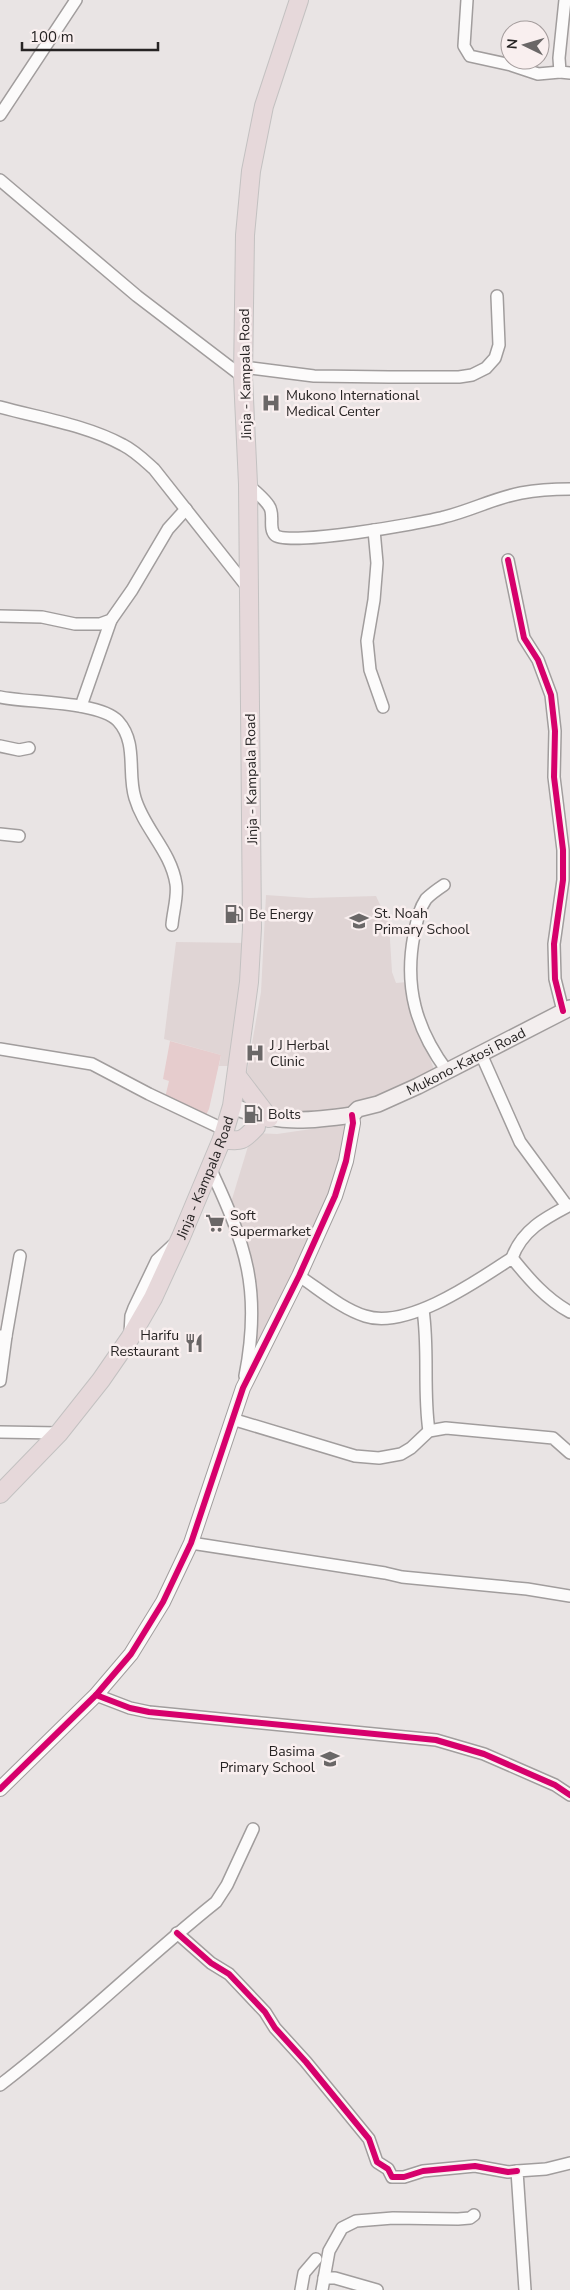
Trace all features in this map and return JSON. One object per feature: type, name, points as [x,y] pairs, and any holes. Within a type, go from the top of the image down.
[{"type":"highway","name":"Jinja - Kampala Road","points":[[0,1494],[59,1433],[96,1387],[130,1338],[153,1298],[210,1168],[227,1123],[237,1076],[249,982],[252,928],[248,484],[243,372],[245,235],[251,171],[264,106],[298,0]]},
{"type":"highway","points":[[227,1123],[238,1142],[247,1137],[263,1122],[237,1076]]},
{"type":"main road","name":"Mukono-Katosi Road","points":[[227,1123],[258,1116],[263,1122],[314,1129],[333,1128],[567,1010]]},
{"type":"street","points":[[0,115],[76,0]]},
{"type":"street","points":[[468,0],[464,46],[470,56],[511,65],[538,74],[565,72],[559,58],[565,0]]},
{"type":"street","points":[[0,180],[144,302],[243,372],[314,376],[441,377],[472,375],[486,368],[495,358],[499,345],[497,296]]},
{"type":"street","points":[[0,407],[93,433],[124,446],[154,469],[248,588]]},
{"type":"street","points":[[248,484],[270,506],[274,535],[280,538],[302,538],[374,530],[446,517],[519,494],[552,489],[570,490]]},
{"type":"street","points":[[81,706],[111,620],[128,596],[168,529],[186,509]]},
{"type":"street","points":[[374,530],[377,563],[374,600],[367,641],[370,670],[384,707]]},
{"type":"street","points":[[508,560],[524,638],[538,660],[551,696],[555,731],[554,777],[563,850],[563,880],[554,944],[555,979],[567,1010]]},
{"type":"street","points":[[0,616],[42,617],[75,624],[100,624],[111,620]]},
{"type":"street","points":[[0,697],[81,706],[99,710],[118,721],[129,739],[135,798],[157,842],[171,862],[177,886],[172,925]]},
{"type":"street","points":[[0,746],[19,750],[29,748]]},
{"type":"street","points":[[0,834],[19,836]]},
{"type":"street","points":[[444,885],[428,898],[418,912],[410,969],[411,993],[422,1028],[435,1055],[446,1071]]},
{"type":"street","points":[[0,1049],[92,1064],[149,1094],[227,1123]]},
{"type":"street","points":[[299,1276],[354,1312],[365,1316],[377,1319],[423,1310],[472,1284],[512,1258],[522,1237],[540,1222],[569,1205],[520,1142],[481,1054]]},
{"type":"street","points":[[0,1789],[96,1695],[130,1654],[163,1602],[191,1543],[243,1388],[299,1276],[335,1196],[346,1161],[354,1116]]},
{"type":"street","points":[[210,1168],[234,1221],[253,1301],[253,1324],[243,1388]]},
{"type":"street","points":[[0,1381],[3,1336],[20,1256]]},
{"type":"street","points":[[512,1258],[534,1285],[557,1305],[570,1312]]},
{"type":"street","points":[[423,1310],[426,1334],[426,1408],[430,1431]]},
{"type":"street","points":[[232,1419],[355,1456],[392,1457],[406,1452],[430,1431],[446,1428],[553,1438],[570,1453]]},
{"type":"street","points":[[0,1432],[59,1433]]},
{"type":"street","points":[[191,1543],[402,1577],[527,1589],[570,1596]]},
{"type":"street","points":[[96,1695],[130,1708],[150,1712],[436,1740],[484,1754],[555,1784],[570,1795]]},
{"type":"street","points":[[0,2085],[36,2057],[177,1933],[216,1902],[227,1885],[253,1829]]},
{"type":"street","points":[[177,1933],[211,1963],[229,1974],[265,2012],[275,2028],[317,2074],[369,2139],[377,2162],[388,2169],[392,2177],[404,2177],[423,2171],[475,2166],[508,2172],[546,2169],[570,2163]]},
{"type":"street","points":[[517,2171],[525,2290]]},
{"type":"street","points":[[322,2290],[329,2251],[342,2228],[356,2221],[393,2218],[458,2219],[470,2218],[474,2215]]},
{"type":"street","points":[[301,2290],[304,2273],[316,2260]]},
{"type":"street","points":[[324,2278],[335,2278],[377,2290]]},
{"type":"shaded area","points":[[266,895],[309,898],[376,896],[389,924],[392,972],[396,983],[407,982],[411,1005],[437,1078],[408,1091],[308,1120],[246,1109],[244,1089],[261,992]]},
{"type":"shaded area","points":[[176,942],[248,943],[233,1063],[229,1066],[219,1066],[221,1055],[164,1039]]},
{"type":"shaded area","points":[[170,1041],[221,1055],[209,1109],[205,1117],[164,1102],[169,1081],[163,1079]]},
{"type":"shaded area","points":[[353,1123],[332,1200],[249,1373],[254,1304],[229,1209],[252,1133],[277,1134]]},
{"type":"cycle path","points":[[508,560],[524,638],[538,660],[551,695],[555,731],[554,777],[563,850],[563,880],[554,944],[555,979],[563,1011]]},
{"type":"cycle path","points":[[0,1789],[96,1695],[131,1654],[163,1602],[191,1543],[243,1388],[299,1276],[335,1196],[346,1161],[353,1123],[352,1115]]},
{"type":"cycle path","points":[[96,1695],[130,1708],[149,1712],[436,1740],[484,1754],[555,1785],[570,1795]]},
{"type":"cycle path","points":[[177,1933],[211,1963],[229,1974],[265,2012],[275,2028],[306,2062],[369,2139],[377,2162],[388,2169],[392,2177],[404,2177],[423,2171],[475,2166],[508,2172],[517,2171]]},
{"type":"place","name":"Mukono International Medical Center","points":[[271,403]]},
{"type":"place","name":"Be Energy","points":[[234,914]]},
{"type":"place","name":"St. Noah Primary School","points":[[359,921]]},
{"type":"place","name":"J J Herbal Clinic","points":[[255,1053]]},
{"type":"place","name":"Bolts","points":[[253,1114]]},
{"type":"place","name":"Soft Supermarket","points":[[215,1223]]},
{"type":"place","name":"Harifu Restaurant","points":[[194,1343]]},
{"type":"place","name":"Basima Primary School","points":[[330,1759]]}]
